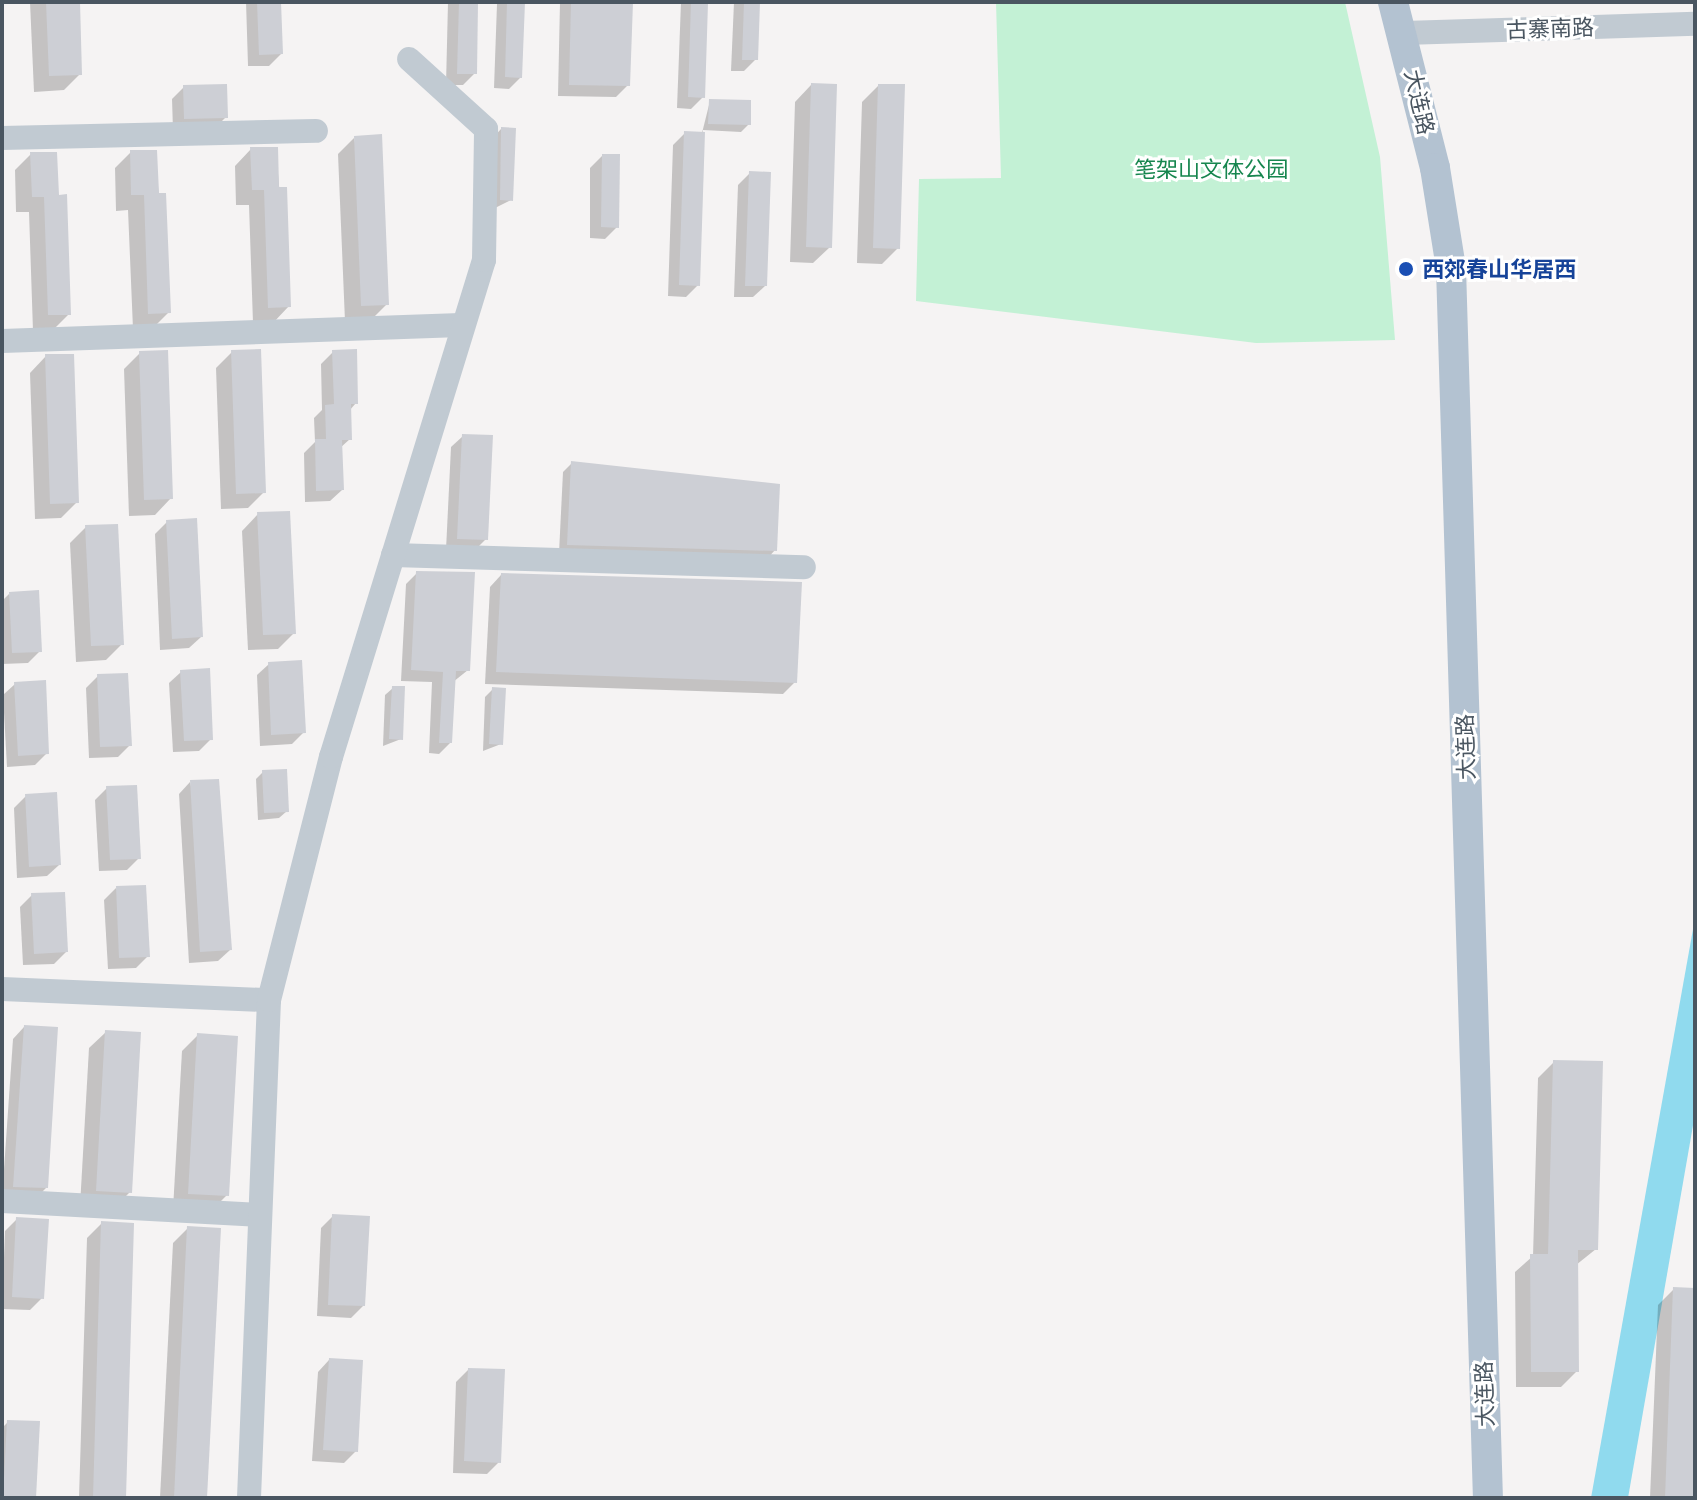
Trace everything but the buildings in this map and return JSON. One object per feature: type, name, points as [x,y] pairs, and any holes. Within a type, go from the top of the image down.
[{"type":"main road","name":"大连路","points":[[1393,2],[1404,33],[1451,268],[1488,1498]]},
{"type":"street","name":"古寨南路","points":[[1404,33],[1695,24]]},
{"type":"street","points":[[249,1498],[269,1000],[290,902],[461,325],[484,260],[486,129],[409,59]]},
{"type":"street","points":[[2,138],[316,131]]},
{"type":"street","points":[[2,341],[461,325]]},
{"type":"street","points":[[393,555],[804,567]]},
{"type":"street","points":[[2,989],[269,1000]]},
{"type":"street","points":[[2,1201],[260,1215]]},
{"type":"green space","name":"笔架山文体公园","points":[[996,2],[1345,2],[1380,157],[1395,340],[1256,343],[916,301],[919,179],[1001,178]]},
{"type":"water","points":[[1695,918],[1695,1114],[1628,1498],[1591,1498]]},
{"type":"place","name":"西郊春山华居西","points":[[1406,269]]}]
